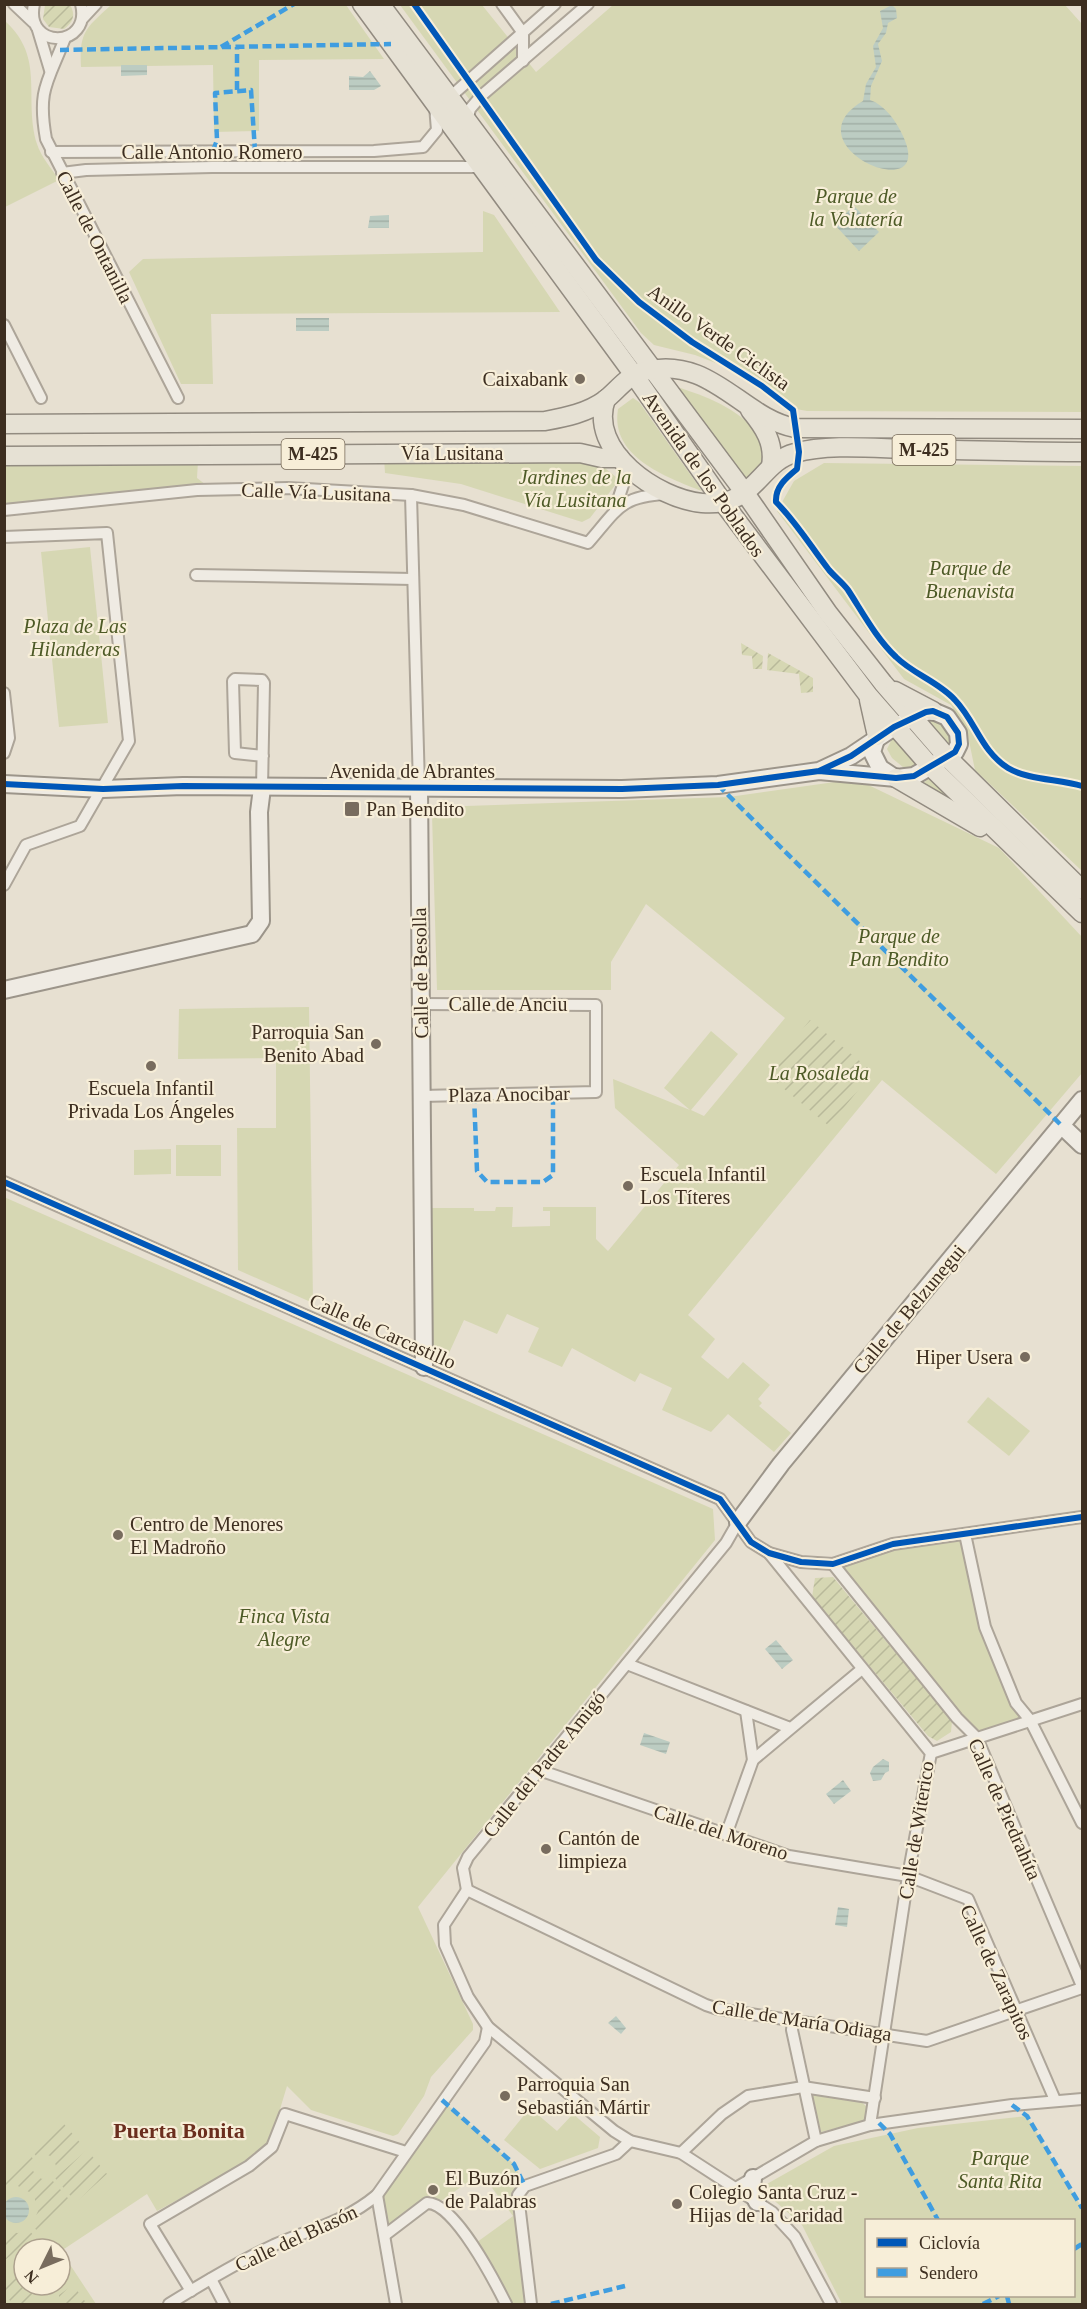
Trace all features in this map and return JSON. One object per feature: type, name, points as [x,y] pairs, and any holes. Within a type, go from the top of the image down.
[{"type":"main road","name":"Avenida de los Poblados","points":[[362,4],[442,100],[467,121],[654,369],[745,493],[828,613],[883,683],[912,717],[951,754],[981,791],[1083,890]]},
{"type":"main road","name":"Avenida de los Poblados","points":[[380,4],[442,100],[447,120],[634,375],[722,501],[868,695],[931,767],[1083,913]]},
{"type":"main road","name":"Vía Lusitana","points":[[4,424],[545,421],[588,410],[606,399],[634,375],[654,369],[699,375],[772,420],[788,426],[846,429],[1083,429]]},
{"type":"main road","points":[[606,399],[602,415],[604,429],[624,462],[641,479],[666,494],[704,503],[722,501],[745,493]]},
{"type":"main road","name":"M-425","points":[[741,399],[769,438],[773,454],[771,466]]},
{"type":"main road","name":"M-425","points":[[745,493],[758,483],[771,466],[787,455],[799,452],[857,448],[1083,452]]},
{"type":"main road","name":"Vía Lusitana","points":[[4,456],[580,453],[624,462]]},
{"type":"main road","points":[[883,683],[933,711]]},
{"type":"main road","points":[[868,695],[877,736]]},
{"type":"main road","points":[[896,778],[955,811],[1020,852]]},
{"type":"street","points":[[14,4],[50,38],[65,38]]},
{"type":"street","points":[[34,4],[35,25]]},
{"type":"street","points":[[81,4],[83,18]]},
{"type":"street","points":[[83,18],[96,4]]},
{"type":"street","points":[[502,4],[523,33],[523,62]]},
{"type":"street","points":[[424,166],[423,147],[437,130],[442,100],[555,4]]},
{"type":"street","points":[[467,121],[476,101],[588,4]]},
{"type":"street","name":"Calle de Ontanilla","points":[[83,18],[77,31],[65,38],[44,87],[42,113],[46,139],[178,398]]},
{"type":"street","name":"Calle de Ontanilla","points":[[35,25],[50,70]]},
{"type":"street","name":"Calle Antonio Romero","points":[[51,152],[374,151],[423,147]]},
{"type":"street","name":"Calle Antonio Romero","points":[[62,173],[131,168],[482,166]]},
{"type":"street","points":[[4,325],[41,398]]},
{"type":"street","name":"Calle Vía Lusitana","points":[[610,517],[624,486],[624,462]]},
{"type":"street","name":"Calle Vía Lusitana","points":[[4,510],[197,490],[288,488],[411,495],[464,505],[588,543],[627,500],[644,495],[666,494]]},
{"type":"street","name":"Calle de Besolla","points":[[411,495],[419,787],[424,1367]]},
{"type":"street","points":[[4,537],[107,532],[129,741],[80,826],[26,845],[4,885]]},
{"type":"street","points":[[196,575],[413,579]]},
{"type":"street","points":[[4,990],[252,934],[261,921],[259,812],[264,756],[264,683],[262,680],[235,679],[233,681],[235,753],[264,756]]},
{"type":"street","points":[[4,693],[9,738],[4,753]]},
{"type":"street","points":[[933,711],[947,717],[958,733],[959,744],[951,754]]},
{"type":"street","name":"Avenida de Abrantes","points":[[819,771],[851,756],[877,736],[912,717],[933,711]]},
{"type":"street","points":[[877,736],[872,752],[880,768],[896,778]]},
{"type":"street","name":"Avenida de Abrantes","points":[[4,784],[103,789],[419,787],[622,789],[718,785],[819,771],[896,778],[914,776],[951,754]]},
{"type":"street","name":"Calle de Anciu","points":[[420,1004],[596,1005],[596,1092]]},
{"type":"street","name":"Plaza Anocibar","points":[[421,1096],[596,1092]]},
{"type":"street","name":"Calle de Belzunegui","points":[[738,1521],[780,1464],[1083,1100]]},
{"type":"street","points":[[1061,1125],[1083,1144]]},
{"type":"street","name":"Calle de Carcastillo","points":[[4,1182],[720,1499],[751,1542],[769,1553]]},
{"type":"street","points":[[769,1553],[801,1562],[833,1564],[892,1544],[1083,1517]]},
{"type":"street","name":"Calle del Padre Amigó","points":[[467,1890],[463,1868],[468,1857],[726,1543],[738,1521]]},
{"type":"street","points":[[965,1534],[985,1627],[1016,1703],[1030,1720],[1083,1823]]},
{"type":"street","name":"Calle de Witerico","points":[[769,1553],[931,1753],[908,1876],[870,2125]]},
{"type":"street","name":"Calle de Piedrahíta","points":[[833,1564],[957,1718],[976,1738],[1083,1987]]},
{"type":"street","points":[[627,1664],[790,1728]]},
{"type":"street","points":[[753,1760],[862,1669]]},
{"type":"street","points":[[931,1753],[1083,1704]]},
{"type":"street","points":[[726,1835],[753,1760],[746,1711]]},
{"type":"street","name":"Calle del Moreno","points":[[538,1770],[789,1856],[908,1876]]},
{"type":"street","name":"Calle de Zarapitos","points":[[908,1876],[968,1899],[1055,2100]]},
{"type":"street","points":[[467,1890],[444,1925],[444,1945],[468,1997],[488,2027],[614,2132],[630,2140],[681,2153],[772,2212],[795,2236],[831,2304]]},
{"type":"street","name":"Calle de María Odiaga","points":[[467,1890],[706,2005],[793,2020],[927,2041],[1083,1987]]},
{"type":"street","points":[[793,2020],[792,2030],[816,2141]]},
{"type":"street","name":"Calle del Blasón","points":[[169,2304],[275,2245],[355,2213],[377,2195],[485,2042],[488,2027]]},
{"type":"street","points":[[681,2153],[722,2114],[748,2096],[803,2087],[875,2098]]},
{"type":"street","points":[[734,2189],[816,2141],[870,2125],[1055,2100],[1083,2099]]},
{"type":"street","points":[[191,2291],[150,2224],[249,2166],[272,2147],[285,2114],[406,2152]]},
{"type":"street","points":[[531,2304],[518,2195],[525,2186],[616,2154],[630,2140]]},
{"type":"street","points":[[753,2178],[752,2189],[757,2202]]},
{"type":"street","points":[[377,2195],[396,2304]]},
{"type":"street","points":[[385,2235],[427,2204],[433,2203],[443,2209],[477,2250],[506,2304]]},
{"type":"street","points":[[211,2279],[224,2304]]},
{"type":"green space","points":[[45,5],[70,5],[73,18],[70,24],[64,29],[49,27],[43,19]]},
{"type":"green space","points":[[111,5],[346,5],[384,59],[259,60],[259,131],[214,132],[213,65],[81,67],[83,38],[95,19]]},
{"type":"green space","name":"Parque de la Volatería","points":[[400,5],[482,5],[536,72],[613,5],[1065,5],[1082,24],[1082,412],[807,411],[785,407],[721,365],[695,355],[654,345],[641,333]]},
{"type":"green space","points":[[5,21],[18,35],[25,49],[31,79],[33,127],[37,144],[59,180],[5,207]]},
{"type":"green space","points":[[483,211],[494,215],[560,312],[211,314],[213,384],[181,384],[129,272],[143,259],[483,252]]},
{"type":"green space","points":[[674,386],[703,396],[733,411],[756,433],[762,446],[764,462],[749,477],[742,477]]},
{"type":"green space","points":[[633,398],[639,402],[702,491],[657,472],[632,452],[623,440],[618,426],[618,409]]},
{"type":"green space","name":"Jardines de la Vía Lusitana","points":[[554,457],[601,465],[616,477],[616,484],[590,518],[582,522],[461,484],[385,473],[384,458]]},
{"type":"green space","points":[[4,461],[198,461],[197,478],[206,485],[5,504]]},
{"type":"green space","name":"Parque de Buenavista","points":[[824,463],[1082,466],[1082,871],[975,770],[968,736],[951,705],[904,679],[777,511],[794,481]]},
{"type":"green space","name":"Plaza de Las Hilanderas","points":[[90,547],[108,723],[59,727],[41,552]]},
{"type":"green space","points":[[741,643],[763,656],[762,669],[753,669],[752,656],[742,655]]},
{"type":"green space","points":[[768,653],[813,678],[813,692],[801,693],[799,674],[767,670]]},
{"type":"green space","points":[[932,719],[947,722],[952,741],[948,744],[929,722]]},
{"type":"green space","points":[[893,737],[917,766],[904,768],[892,758],[887,749]]},
{"type":"green space","points":[[930,778],[956,802],[919,786]]},
{"type":"green space","name":"Parque de Pan Bendito","points":[[856,779],[999,848],[1082,937],[1082,1073],[996,1174],[882,1080],[688,1315],[715,1339],[701,1357],[728,1379],[743,1362],[770,1385],[758,1399],[762,1403],[759,1406],[791,1433],[774,1452],[728,1414],[711,1432],[662,1410],[672,1388],[640,1373],[635,1382],[572,1348],[562,1367],[528,1352],[539,1328],[507,1314],[497,1334],[464,1320],[449,1353],[432,1352],[428,1208],[474,1208],[474,1211],[495,1211],[496,1207],[513,1207],[512,1227],[550,1226],[550,1211],[543,1211],[543,1207],[596,1207],[596,1239],[608,1251],[679,1165],[615,1108],[613,1079],[690,1110],[664,1088],[711,1031],[738,1054],[691,1110],[704,1116],[785,1018],[646,904],[611,962],[611,990],[437,990],[432,814],[437,807],[729,797]]},
{"type":"green space","points":[[309,1007],[313,1303],[238,1270],[237,1128],[276,1128],[276,1058],[178,1059],[179,1009]]},
{"type":"green space","name":"La Rosaleda","points":[[810,1020],[873,1072],[829,1126],[766,1074]]},
{"type":"green space","points":[[176,1145],[221,1145],[221,1176],[176,1176]]},
{"type":"green space","points":[[171,1149],[171,1174],[134,1175],[134,1150]]},
{"type":"green space","name":"Finca Vista Alegre","points":[[4,1197],[713,1509],[715,1540],[418,1907],[473,2024],[473,2030],[431,2077],[424,2096],[398,2134],[393,2136],[311,2110],[287,2086],[271,2139],[248,2162],[157,2211],[147,2194],[72,2244],[72,2237],[12,2237],[12,2297],[72,2297],[72,2268],[96,2304],[5,2304]]},
{"type":"green space","points":[[988,1397],[1030,1431],[1009,1456],[967,1422]]},
{"type":"green space","points":[[965,1534],[983,1628],[1028,1721],[977,1738],[833,1564],[893,1544]]},
{"type":"green space","points":[[833,1577],[952,1721],[951,1732],[937,1741],[928,1736],[812,1597],[815,1578]]},
{"type":"green space","points":[[815,2092],[858,2100],[868,2109],[864,2121],[821,2132],[812,2097]]},
{"type":"green space","points":[[442,2100],[514,2164],[523,2183],[516,2188],[531,2304],[506,2304],[473,2245],[513,2216],[481,2173],[441,2201],[428,2196],[388,2227],[382,2194]]},
{"type":"green space","points":[[530,2108],[557,2131],[573,2114],[600,2137],[598,2148],[540,2169],[504,2140]]},
{"type":"green space","name":"Parque Santa Rita","points":[[1027,2116],[1082,2208],[1082,2304],[842,2304],[802,2225],[760,2188],[834,2146],[918,2128]]},
{"type":"green space","points":[[64,2124],[84,2147],[52,2174],[56,2166],[53,2157],[45,2154],[36,2156],[33,2152]]},
{"type":"green space","points":[[87,2150],[107,2174],[76,2202],[55,2178]]},
{"type":"green space","points":[[30,2154],[35,2175],[42,2179],[49,2177],[31,2193],[16,2185],[5,2187],[5,2176]]},
{"type":"green space","points":[[52,2180],[73,2204],[39,2233],[32,2225],[38,2211],[34,2196]]},
{"type":"green space","points":[[28,2229],[35,2237],[12,2237],[12,2255],[5,2260],[5,2232],[18,2233]]},
{"type":"green space","points":[[12,2275],[12,2297],[35,2297],[35,2304],[13,2304],[5,2295],[5,2281]]},
{"type":"green space","points":[[72,2286],[87,2304],[59,2304],[59,2297],[72,2297]]},
{"type":"shaded area","points":[[892,5],[896,9],[897,18],[888,23],[886,33],[878,44],[882,61],[871,86],[870,100],[885,110],[893,119],[903,136],[908,158],[901,168],[885,169],[867,163],[851,151],[842,136],[844,118],[863,101],[866,84],[876,67],[873,46],[883,28],[880,11]]},
{"type":"shaded area","points":[[121,65],[147,65],[147,75],[121,76]]},
{"type":"shaded area","points":[[370,71],[381,86],[374,90],[349,90],[349,76],[363,77]]},
{"type":"shaded area","points":[[854,206],[879,232],[859,251],[834,224]]},
{"type":"shaded area","points":[[389,215],[389,228],[368,228],[370,216]]},
{"type":"shaded area","points":[[296,318],[329,318],[329,331],[296,331]]},
{"type":"shaded area","points":[[776,1640],[793,1660],[782,1669],[765,1649]]},
{"type":"shaded area","points":[[644,1733],[670,1742],[666,1754],[640,1745]]},
{"type":"shaded area","points":[[883,1759],[889,1762],[889,1771],[881,1780],[873,1781],[870,1773],[873,1767]]},
{"type":"shaded area","points":[[843,1780],[851,1791],[834,1804],[826,1794]]},
{"type":"shaded area","points":[[838,1907],[849,1909],[847,1927],[835,1925]]},
{"type":"shaded area","points":[[616,2016],[626,2028],[621,2034],[608,2023]]},
{"type":"shaded area","points":[[16,2197],[25,2201],[29,2210],[25,2219],[16,2223],[7,2219],[3,2210],[7,2201]]},
{"type":"marked path","points":[[221,47],[294,4]]},
{"type":"marked path","points":[[60,50],[391,44]]},
{"type":"marked path","points":[[237,47],[237,90]]},
{"type":"marked path","points":[[213,151],[217,140],[215,93],[251,90],[255,151]]},
{"type":"marked path","points":[[718,785],[1061,1125]]},
{"type":"marked path","points":[[474,1095],[477,1171],[487,1182],[543,1182],[553,1175],[553,1094]]},
{"type":"marked path","points":[[442,2100],[514,2164],[525,2186]]},
{"type":"marked path","points":[[1012,2105],[1027,2116],[1082,2208]]},
{"type":"marked path","points":[[879,2123],[890,2134],[937,2219]]},
{"type":"marked path","points":[[1075,2248],[1082,2244]]},
{"type":"marked path","points":[[551,2304],[625,2286]]},
{"type":"marked path","points":[[983,2304],[997,2297]]},
{"type":"marked path","points":[[1007,2297],[1009,2304]]},
{"type":"cycle path","name":"Anillo Verde Ciclista","points":[[414,4],[596,260],[639,302],[692,342],[762,386],[793,410],[799,452],[797,469],[779,487],[776,502],[829,570],[848,590],[882,642],[903,663],[949,694],[962,709],[991,753],[1008,768],[1025,775],[1082,786]]},
{"type":"cycle path","points":[[4,784],[103,789],[183,786],[622,789],[718,785],[819,771],[896,778],[914,776],[955,752],[959,744],[958,733],[947,717],[933,711],[926,712],[894,727],[851,756],[819,771]]},
{"type":"cycle path","points":[[4,1182],[720,1499],[751,1542],[769,1553],[801,1562],[833,1564],[893,1544],[1082,1517]]},
{"type":"place","name":"Caixabank","points":[[580,379]]},
{"type":"place","name":"Pan Bendito","points":[[352,809]]},
{"type":"place","name":"Parroquia San Benito Abad","points":[[376,1044]]},
{"type":"place","name":"Escuela Infantil Privada Los Ángeles","points":[[151,1066]]},
{"type":"place","name":"Escuela Infantil Los Títeres","points":[[628,1186]]},
{"type":"place","name":"Hiper Usera","points":[[1025,1357]]},
{"type":"place","name":"Centro de Menores El Madroño","points":[[118,1535]]},
{"type":"place","name":"Cantón de limpieza","points":[[546,1849]]},
{"type":"place","name":"Parroquia San Sebastián Mártir","points":[[505,2096]]},
{"type":"place","name":"El Buzón de Palabras","points":[[433,2190]]},
{"type":"place","name":"Colegio Santa Cruz - Hijas de la Caridad","points":[[677,2204]]},
{"type":"district","name":"Puerta Bonita","points":[[179,2130]]}]
